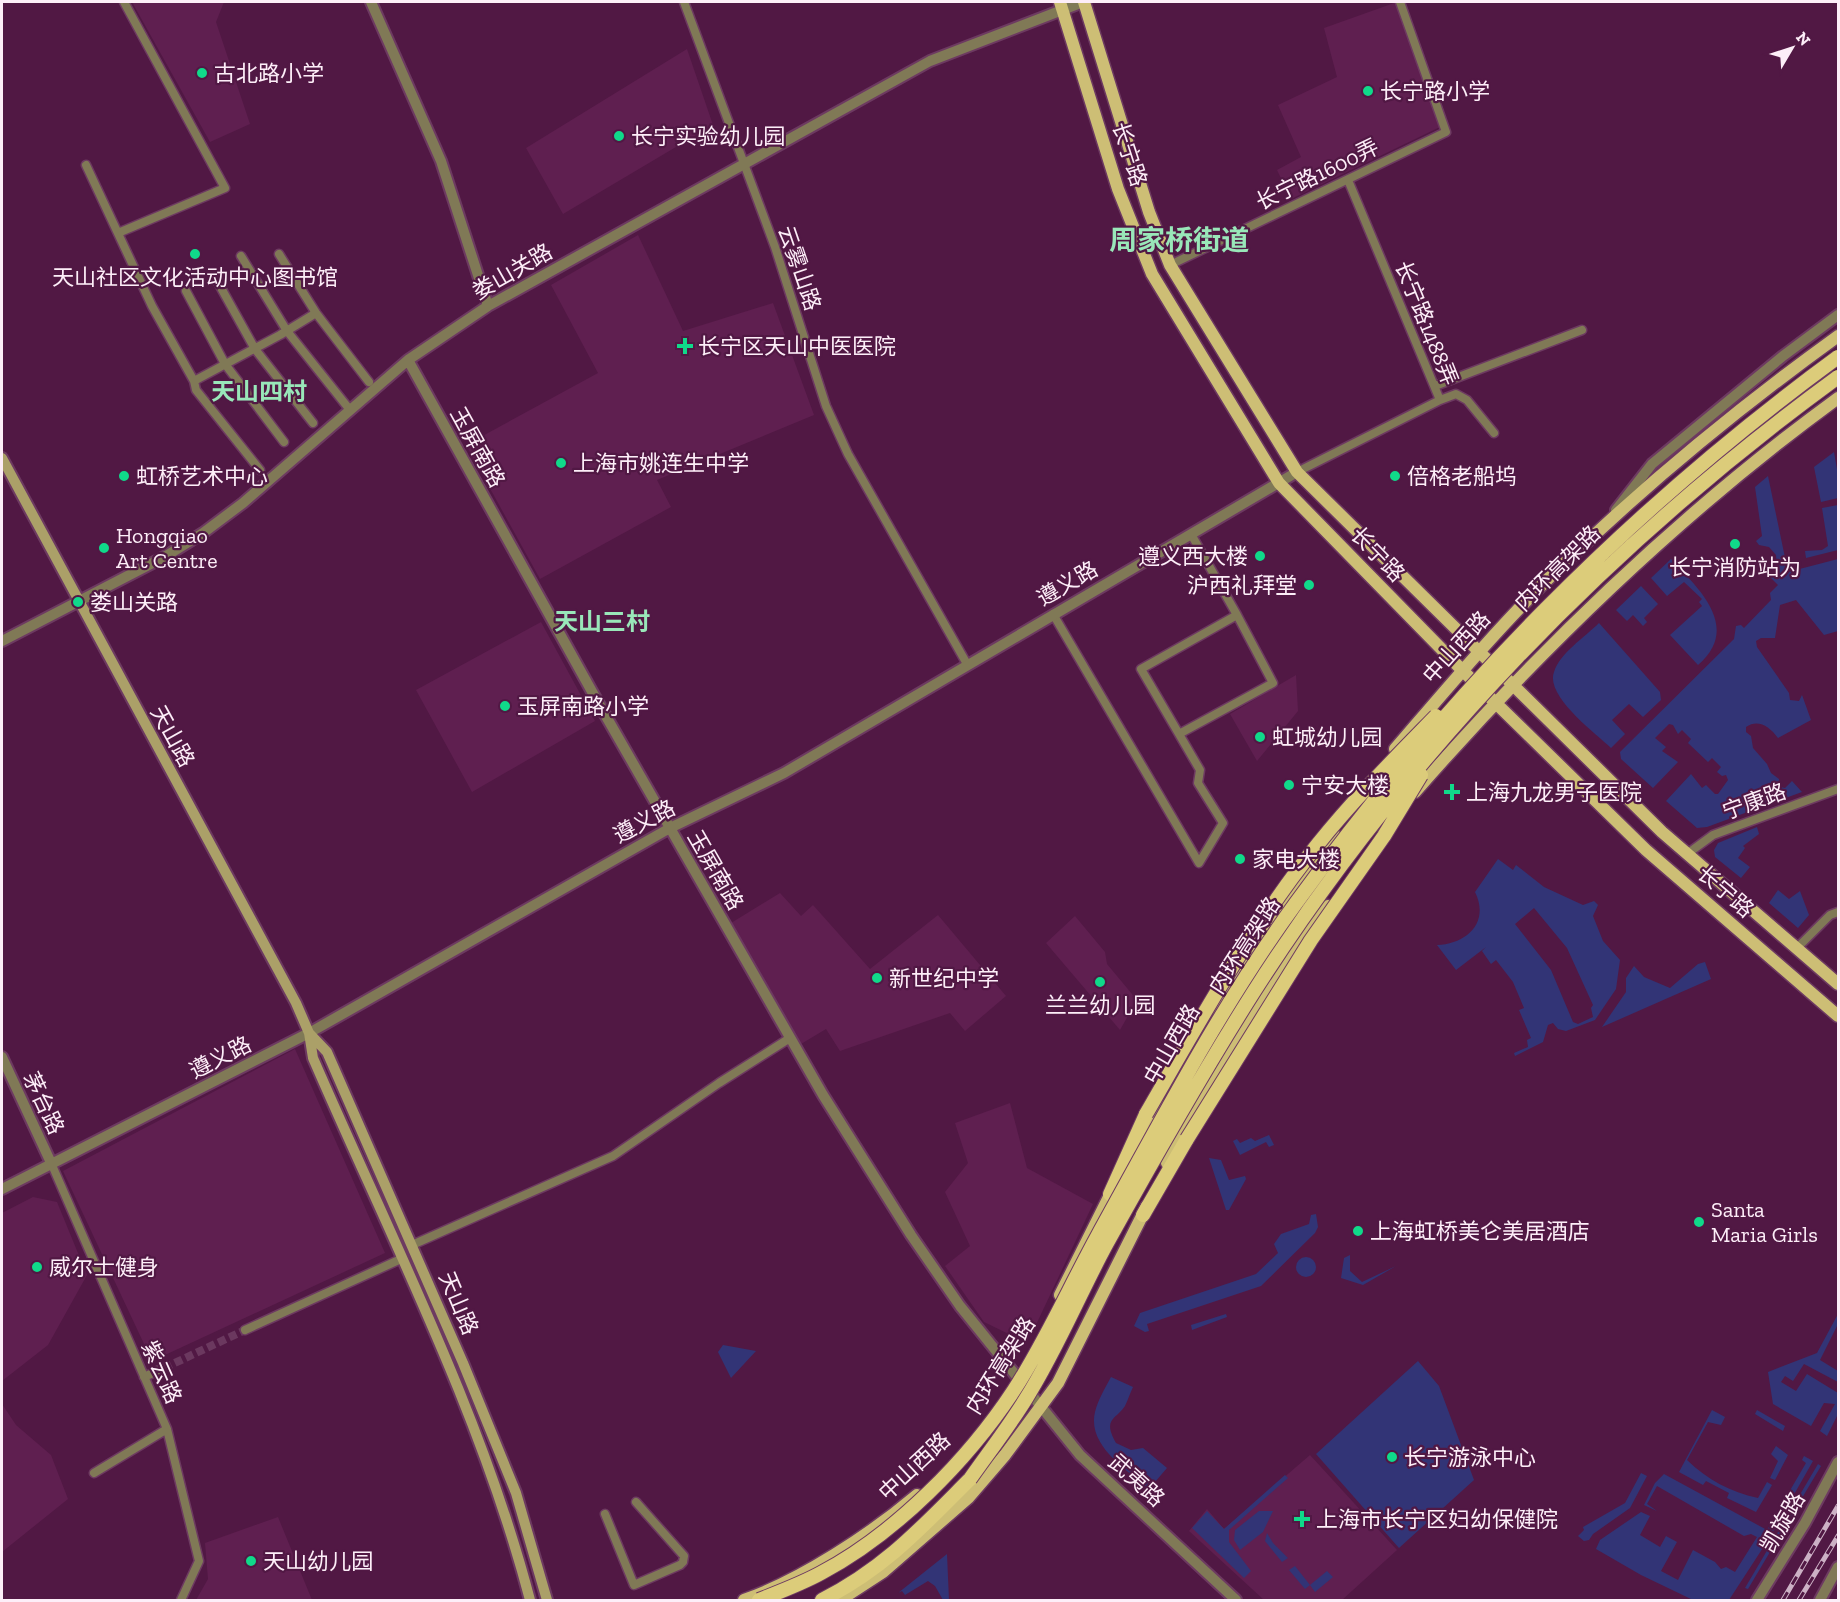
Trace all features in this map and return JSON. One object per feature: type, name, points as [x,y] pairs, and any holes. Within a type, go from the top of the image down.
[{"type":"highway","name":"内环高架路","points":[[759,1600],[819,1575],[883,1532],[939,1480],[990,1425],[1032,1361],[1150,1140],[1240,987],[1294,906],[1365,811],[1494,661],[1616,539],[1796,388],[1839,357]]},
{"type":"highway","name":"内环高架路","points":[[822,1600],[876,1569],[904,1546],[970,1479],[1000,1437],[1028,1396],[1105,1247],[1252,994],[1305,914],[1375,819],[1504,671],[1626,549],[1839,377]]},
{"type":"highway","points":[[1110,1194],[1146,1114],[1215,993],[1318,844],[1422,730],[1494,661]]},
{"type":"highway","points":[[1143,1215],[1187,1139],[1311,940],[1384,836],[1436,750]]},
{"type":"main road","name":"长宁路","points":[[1084,2],[1149,212],[1170,265],[1297,472],[1687,854],[1839,984]]},
{"type":"main road","name":"长宁路","points":[[1062,5],[1118,189],[1152,274],[1279,483],[1462,670],[1646,850],[1839,1016]]},
{"type":"main road","name":"中山西路","points":[[744,1600],[766,1592],[794,1576],[895,1513],[939,1476],[984,1427],[1019,1382],[1110,1194],[1197,1039],[1283,903],[1381,766],[1462,670],[1549,578],[1604,526],[1784,375],[1839,336]]},
{"type":"main road","points":[[840,1600],[883,1572],[968,1498],[1058,1383],[1143,1215],[1178,1139],[1290,954],[1395,815],[1512,685],[1581,615],[1670,534],[1816,414],[1839,398]]},
{"type":"main road","name":"天山路","points":[[2,458],[77,601],[296,1003],[309,1034],[313,1058],[486,1456],[516,1546],[530,1600]]},
{"type":"main road","name":"天山路","points":[[309,1034],[327,1052],[412,1245],[520,1502],[547,1600]]},
{"type":"street","points":[[118,232],[225,188],[124,2]]},
{"type":"street","points":[[370,2],[441,161],[488,306]]},
{"type":"street","name":"云雾山路","points":[[684,2],[774,247],[826,406],[848,454],[967,664]]},
{"type":"street","name":"娄山关路","points":[[2,641],[166,556],[203,533],[243,503],[408,360],[488,306],[930,61],[1062,5],[1084,2]]},
{"type":"street","name":"长宁路1600弄","points":[[1170,265],[1446,132],[1400,2]]},
{"type":"street","points":[[86,165],[152,306],[194,381],[196,390],[260,470]]},
{"type":"street","name":"长宁路1488弄","points":[[1297,472],[1440,400],[1348,180]]},
{"type":"street","points":[[279,254],[316,313],[369,382]]},
{"type":"street","points":[[241,256],[287,331],[350,411]]},
{"type":"street","points":[[215,277],[255,349],[313,423]]},
{"type":"street","points":[[186,291],[225,364],[284,442]]},
{"type":"street","points":[[194,381],[316,313]]},
{"type":"street","points":[[1604,526],[1652,464],[1783,356],[1839,315]]},
{"type":"street","points":[[1435,386],[1582,330]]},
{"type":"street","name":"玉屏南路","points":[[408,360],[670,828],[854,1148],[960,1306],[1019,1382]]},
{"type":"street","points":[[1440,400],[1456,394],[1467,400],[1494,433]]},
{"type":"street","points":[[1816,414],[1839,405]]},
{"type":"street","name":"遵义路","points":[[2,1190],[309,1034],[670,828],[784,773],[1297,472]]},
{"type":"street","points":[[1179,734],[1273,683],[1191,534]]},
{"type":"street","points":[[1053,614],[1199,862],[1223,823],[1198,783],[1200,770],[1141,669],[1237,615]]},
{"type":"street","name":"宁康路","points":[[1687,854],[1713,835],[1839,789]]},
{"type":"street","points":[[1796,949],[1830,915],[1839,912]]},
{"type":"street","points":[[412,1245],[613,1156],[719,1083],[790,1038]]},
{"type":"street","name":"茅台路","points":[[2,1057],[52,1165]]},
{"type":"street","name":"紫云路","points":[[52,1165],[167,1428],[200,1561],[181,1600]]},
{"type":"street","points":[[245,1330],[401,1259]]},
{"type":"street","points":[[144,1377],[164,1368]]},
{"type":"street","name":"武夷路","points":[[1019,1382],[1080,1455],[1236,1600]]},
{"type":"street","points":[[94,1473],[167,1428]]},
{"type":"street","name":"凯旋路","points":[[1757,1600],[1800,1533],[1839,1462]]},
{"type":"street","points":[[605,1514],[633,1585],[680,1565],[684,1562],[684,1556],[636,1502]]},
{"type":"street","points":[[1820,1600],[1839,1567]]},
{"type":"street","points":[[1827,1600],[1839,1581]]},
{"type":"shaded area","name":"古北路小学","points":[[132,2],[224,2],[216,22],[250,124],[210,142]]},
{"type":"shaded area","name":"长宁路小学","points":[[1397,2],[1440,127],[1291,199],[1277,170],[1301,157],[1278,105],[1337,77],[1324,28]]},
{"type":"shaded area","name":"长宁实验幼儿园","points":[[687,49],[713,125],[563,214],[526,148]]},
{"type":"shaded area","points":[[638,235],[683,331],[773,303],[814,415],[657,480],[671,507],[540,579],[466,445],[598,373],[551,285]]},
{"type":"shaded area","points":[[1834,452],[1838,475],[1838,498],[1821,502],[1814,467]]},
{"type":"shaded area","points":[[1768,476],[1788,572],[1838,559],[1838,631],[1824,635],[1796,600],[1780,605],[1775,638],[1761,638],[1756,641],[1757,647],[1789,693],[1790,700],[1799,701],[1802,695],[1811,720],[1778,738],[1767,727],[1759,724],[1746,727],[1746,732],[1751,736],[1753,748],[1767,764],[1771,773],[1779,779],[1780,787],[1785,788],[1792,781],[1802,792],[1707,827],[1697,828],[1666,801],[1691,774],[1702,788],[1706,785],[1718,794],[1728,780],[1726,775],[1722,776],[1717,772],[1721,767],[1712,758],[1708,762],[1688,743],[1691,739],[1682,730],[1678,734],[1673,725],[1669,724],[1655,738],[1666,747],[1662,751],[1678,762],[1653,788],[1621,759],[1620,752],[1734,639],[1736,626],[1741,625],[1744,628],[1771,600],[1770,593],[1778,585],[1770,577],[1777,568],[1776,555],[1769,547],[1759,545],[1756,541],[1762,536],[1755,487]]},
{"type":"shaded area","points":[[1838,505],[1838,550],[1806,558],[1805,551],[1822,550],[1828,546],[1822,508]]},
{"type":"shaded area","points":[[1671,559],[1703,595],[1716,622],[1716,636],[1711,651],[1698,665],[1670,635],[1702,606],[1699,602],[1702,599],[1684,582],[1667,596],[1651,578]]},
{"type":"shaded area","points":[[1641,586],[1658,604],[1644,618],[1647,622],[1643,626],[1633,615],[1627,621],[1616,610]]},
{"type":"shaded area","name":"玉屏南路小学","points":[[541,622],[595,721],[472,792],[416,690]]},
{"type":"shaded area","points":[[1599,623],[1660,692],[1661,700],[1643,717],[1629,704],[1612,720],[1625,734],[1611,748],[1564,703],[1553,682],[1554,672],[1562,658]]},
{"type":"shaded area","name":"虹城幼儿园","points":[[1296,675],[1298,711],[1257,761],[1230,714]]},
{"type":"shaded area","points":[[1757,827],[1759,834],[1743,846],[1745,848],[1738,858],[1750,867],[1741,878],[1715,857],[1714,850],[1718,843]]},
{"type":"shaded area","points":[[1498,859],[1513,870],[1516,865],[1544,887],[1583,905],[1594,901],[1598,905],[1593,916],[1603,941],[1620,960],[1616,989],[1595,1020],[1566,1031],[1558,1029],[1553,1023],[1548,1025],[1543,1042],[1515,1056],[1514,1053],[1528,1047],[1527,1040],[1531,1038],[1519,1010],[1524,1008],[1513,982],[1496,960],[1491,964],[1482,951],[1486,947],[1456,970],[1437,945],[1458,941],[1473,929],[1480,913],[1475,892]],"holes":[[[1534,908],[1567,948],[1593,1005],[1591,1008],[1593,1017],[1578,1024],[1573,1022],[1551,970],[1515,924]]]},
{"type":"shaded area","points":[[1778,890],[1789,899],[1800,891],[1809,915],[1798,928],[1769,903]]},
{"type":"shaded area","name":"新世纪中学","points":[[780,893],[801,916],[813,905],[870,969],[938,915],[1006,996],[965,1031],[950,1013],[840,1051],[826,1029],[801,1044],[731,923]]},
{"type":"shaded area","name":"兰兰幼儿园","points":[[1075,916],[1105,952],[1107,964],[1137,1000],[1120,1030],[1046,943]]},
{"type":"shaded area","points":[[1705,962],[1711,979],[1602,1027],[1626,992],[1626,978],[1634,966],[1644,977],[1670,988],[1698,964]]},
{"type":"shaded area","points":[[295,1049],[385,1253],[152,1361],[63,1171]]},
{"type":"shaded area","points":[[1010,1103],[1027,1168],[1093,1204],[1034,1329],[1019,1339],[984,1322],[945,1266],[970,1246],[945,1192],[968,1163],[955,1123]]},
{"type":"shaded area","points":[[1269,1135],[1274,1145],[1269,1147],[1266,1142],[1240,1155],[1233,1141],[1237,1139],[1240,1143],[1251,1138],[1255,1141]]},
{"type":"shaded area","points":[[1209,1158],[1221,1160],[1229,1180],[1245,1176],[1246,1179],[1229,1210],[1226,1210]]},
{"type":"shaded area","points":[[33,1197],[57,1202],[87,1275],[48,1345],[2,1381],[2,1213]]},
{"type":"shaded area","points":[[1316,1214],[1318,1227],[1315,1233],[1261,1286],[1147,1324],[1149,1331],[1145,1332],[1134,1326],[1140,1313],[1256,1274],[1278,1253],[1274,1244],[1281,1234],[1309,1224],[1311,1215]]},
{"type":"shaded area","points":[[1350,1255],[1350,1271],[1362,1282],[1396,1266],[1363,1285],[1341,1278],[1344,1258]]},
{"type":"shaded area","points":[[1306,1257],[1313,1260],[1316,1267],[1313,1274],[1306,1277],[1299,1274],[1296,1267],[1299,1260]]},
{"type":"shaded area","points":[[1226,1314],[1227,1317],[1192,1330],[1191,1325]]},
{"type":"shaded area","points":[[1838,1314],[1838,1324],[1820,1360],[1838,1371],[1838,1382],[1804,1364],[1793,1381],[1785,1376],[1781,1382],[1796,1391],[1807,1374],[1838,1393],[1838,1414],[1827,1436],[1820,1431],[1835,1404],[1824,1403],[1811,1426],[1773,1404],[1768,1372],[1817,1353]]},
{"type":"shaded area","points":[[723,1345],[756,1351],[731,1378],[718,1352]]},
{"type":"shaded area","name":"长宁游泳中心","points":[[1418,1361],[1439,1386],[1474,1480],[1399,1548],[1316,1454]]},
{"type":"shaded area","points":[[1111,1377],[1133,1387],[1125,1406],[1110,1424],[1116,1443],[1131,1450],[1143,1448],[1167,1468],[1149,1489],[1111,1456],[1097,1436],[1094,1424],[1095,1412]]},
{"type":"shaded area","points":[[2,1404],[16,1425],[51,1455],[68,1499],[2,1552]]},
{"type":"shaded area","points":[[1712,1410],[1725,1417],[1721,1425],[1708,1422],[1687,1460],[1703,1474],[1720,1484],[1758,1498],[1767,1482],[1772,1485],[1756,1512],[1727,1498],[1729,1493],[1706,1481],[1703,1485],[1679,1472]]},
{"type":"shaded area","points":[[1757,1410],[1785,1426],[1783,1431],[1755,1414]]},
{"type":"shaded area","points":[[1776,1446],[1788,1455],[1775,1480],[1770,1478],[1778,1461],[1771,1454]]},
{"type":"shaded area","name":"上海市长宁区妇幼保健院","points":[[1310,1455],[1397,1550],[1342,1600],[1264,1600],[1189,1531],[1207,1509],[1224,1529]]},
{"type":"shaded area","points":[[1804,1456],[1813,1461],[1770,1537],[1729,1600],[1693,1600],[1641,1575],[1596,1549],[1600,1540],[1641,1512],[1650,1516],[1640,1535],[1660,1547],[1666,1536],[1677,1542],[1661,1571],[1678,1580],[1693,1550],[1715,1562],[1721,1569],[1726,1567],[1735,1572],[1757,1537],[1751,1534],[1744,1536],[1657,1486],[1647,1504],[1657,1511],[1644,1505],[1655,1483],[1664,1474],[1767,1530],[1806,1463],[1802,1460]]},
{"type":"shaded area","points":[[1818,1464],[1821,1466],[1748,1589],[1745,1588]]},
{"type":"shaded area","points":[[1641,1473],[1647,1476],[1630,1508],[1593,1534],[1589,1540],[1584,1541],[1578,1536],[1584,1530],[1583,1527],[1625,1503]]},
{"type":"shaded area","points":[[1285,1475],[1288,1478],[1229,1530],[1229,1542],[1251,1571],[1244,1578],[1192,1528],[1207,1511],[1224,1529]]},
{"type":"shaded area","points":[[1259,1511],[1273,1511],[1263,1532],[1240,1550],[1234,1540],[1235,1530]]},
{"type":"shaded area","name":"天山幼儿园","points":[[278,1517],[312,1600],[196,1600],[208,1579],[205,1543]]},
{"type":"shaded area","points":[[1267,1533],[1273,1543],[1288,1558],[1282,1562],[1265,1541]]},
{"type":"shaded area","points":[[947,1554],[949,1600],[943,1600],[935,1586],[928,1581],[905,1595],[902,1591],[898,1593]]},
{"type":"shaded area","points":[[1295,1566],[1310,1585],[1305,1589],[1289,1570]]},
{"type":"shaded area","points":[[1327,1571],[1333,1577],[1315,1592],[1310,1585]]},
{"type":"tunnel","points":[[164,1368],[245,1330]]},
{"type":"railway","points":[[1783,1600],[1838,1506]]},
{"type":"railway","points":[[1799,1600],[1838,1536]]},
{"type":"place","name":"古北路小学","points":[[202,73]]},
{"type":"place","name":"长宁路小学","points":[[1368,91]]},
{"type":"place","name":"长宁实验幼儿园","points":[[619,136]]},
{"type":"place","name":"天山社区文化活动中心图书馆","points":[[195,254]]},
{"type":"place","name":"长宁区天山中医医院","points":[[685,346]]},
{"type":"place","name":"上海市姚连生中学","points":[[561,463]]},
{"type":"place","name":"虹桥艺术中心","points":[[124,476]]},
{"type":"place","name":"倍格老船坞","points":[[1395,476]]},
{"type":"place","name":"长宁消防站为","points":[[1735,544]]},
{"type":"place","name":"Hongqiao Art Centre","points":[[104,548]]},
{"type":"place","name":"遵义西大楼","points":[[1260,556]]},
{"type":"place","name":"沪西礼拜堂","points":[[1309,585]]},
{"type":"place","name":"娄山关路","points":[[78,602]]},
{"type":"place","name":"玉屏南路小学","points":[[505,706]]},
{"type":"place","name":"虹城幼儿园","points":[[1260,737]]},
{"type":"place","name":"宁安大楼","points":[[1289,785]]},
{"type":"place","name":"上海九龙男子医院","points":[[1452,792]]},
{"type":"place","name":"家电大楼","points":[[1240,859]]},
{"type":"place","name":"新世纪中学","points":[[877,978]]},
{"type":"place","name":"兰兰幼儿园","points":[[1100,982]]},
{"type":"place","name":"Santa Maria Girls","points":[[1699,1222]]},
{"type":"place","name":"上海虹桥美仑美居酒店","points":[[1358,1231]]},
{"type":"place","name":"威尔士健身","points":[[37,1267]]},
{"type":"place","name":"长宁游泳中心","points":[[1392,1457]]},
{"type":"place","name":"上海市长宁区妇幼保健院","points":[[1302,1519]]},
{"type":"place","name":"天山幼儿园","points":[[251,1561]]},
{"type":"district","name":"周家桥街道","points":[[1179,240]]},
{"type":"district","name":"天山四村","points":[[259,392]]},
{"type":"district","name":"天山三村","points":[[602,622]]}]
